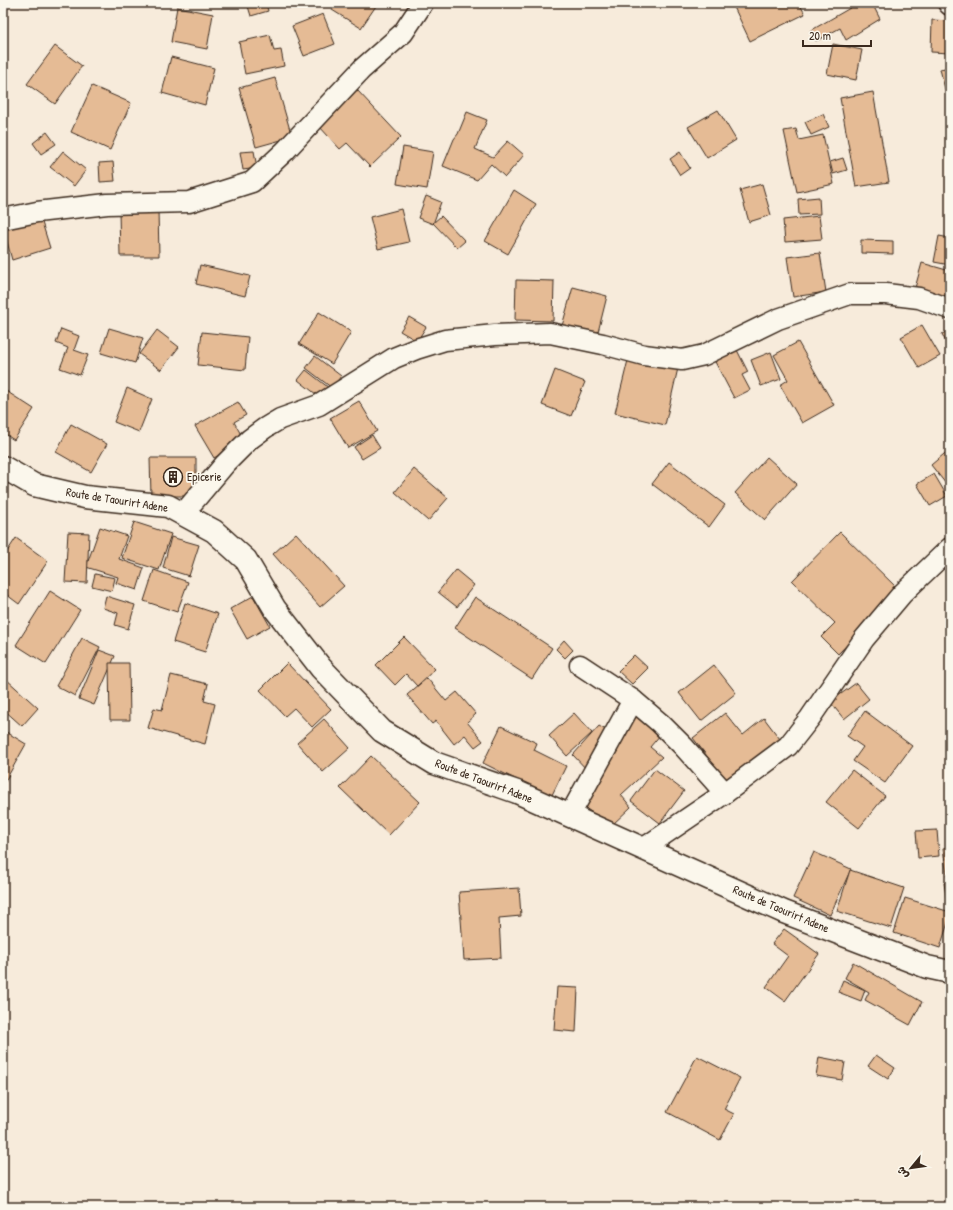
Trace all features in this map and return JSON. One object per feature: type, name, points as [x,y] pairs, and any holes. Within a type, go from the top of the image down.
[{"type":"street","points":[[3,219],[37,212],[107,204],[189,202],[252,182],[285,150],[362,69],[403,33],[423,3]]},
{"type":"street","points":[[183,514],[225,464],[250,439],[265,428],[280,419],[319,405],[394,358],[445,340],[495,335],[550,333],[603,344],[644,355],[682,360],[704,355],[778,319],[850,294],[886,294],[919,298],[950,309]]},
{"type":"street","name":"Route de Taourirt Adene","points":[[3,467],[34,485],[85,497],[168,506],[214,532],[246,560],[275,609],[321,668],[382,731],[434,763],[517,792],[784,912],[927,967],[950,972]]},
{"type":"street","points":[[644,848],[725,793],[788,746],[810,718],[864,639],[902,594],[950,548]]},
{"type":"street","points":[[580,665],[633,700],[660,723],[684,746],[725,793]]},
{"type":"street","points":[[570,815],[633,700]]},
{"type":"building","points":[[247,3],[266,3],[268,11],[251,16]]},
{"type":"building","points":[[287,3],[308,3],[288,8]]},
{"type":"building","points":[[337,3],[378,3],[361,28],[332,10]]},
{"type":"building","points":[[743,3],[758,3],[760,6],[766,3],[799,3],[805,14],[750,41],[734,7]]},
{"type":"building","points":[[847,3],[872,3],[880,19],[846,40],[840,28],[816,41],[810,31],[850,8]]},
{"type":"building","points":[[177,7],[213,14],[207,49],[171,42]]},
{"type":"building","points":[[323,14],[335,44],[304,56],[292,26]]},
{"type":"building","points":[[932,20],[950,21],[950,53],[931,52]]},
{"type":"building","points":[[270,35],[274,51],[281,50],[284,66],[245,74],[239,42]]},
{"type":"building","points":[[833,44],[862,50],[856,80],[827,74]]},
{"type":"building","points":[[55,46],[82,66],[55,104],[27,84]]},
{"type":"building","points":[[171,57],[214,68],[205,105],[162,93]]},
{"type":"building","points":[[950,67],[950,104],[949,105],[940,69]]},
{"type":"building","points":[[275,78],[292,137],[256,147],[239,88]]},
{"type":"building","points":[[92,86],[131,103],[110,150],[71,132]]},
{"type":"building","points":[[357,90],[401,137],[370,167],[347,143],[340,149],[319,126]]},
{"type":"building","points":[[873,92],[889,182],[856,187],[840,98]]},
{"type":"building","points":[[718,110],[736,140],[707,158],[688,127]]},
{"type":"building","points":[[467,112],[487,120],[475,149],[493,157],[508,141],[524,155],[505,177],[491,164],[477,180],[443,166]]},
{"type":"building","points":[[823,114],[829,127],[811,135],[805,122]]},
{"type":"building","points":[[796,129],[799,140],[823,135],[834,184],[797,192],[784,131]]},
{"type":"building","points":[[47,132],[56,144],[41,154],[33,143]]},
{"type":"building","points":[[403,147],[433,152],[427,189],[397,184]]},
{"type":"building","points":[[63,151],[86,170],[74,186],[50,167]]},
{"type":"building","points":[[254,151],[257,168],[243,170],[240,152]]},
{"type":"building","points":[[680,152],[690,168],[680,175],[670,159]]},
{"type":"building","points":[[843,158],[847,170],[833,174],[830,162]]},
{"type":"building","points":[[113,162],[115,181],[100,182],[99,163]]},
{"type":"building","points":[[762,184],[771,215],[749,222],[740,190]]},
{"type":"building","points":[[514,190],[536,204],[508,254],[485,241]]},
{"type":"building","points":[[426,196],[441,202],[433,224],[418,218]]},
{"type":"building","points":[[819,197],[820,214],[799,215],[798,199]]},
{"type":"building","points":[[401,209],[409,242],[378,249],[370,217]]},
{"type":"building","points":[[158,210],[159,256],[120,256],[119,211]]},
{"type":"building","points":[[40,216],[50,248],[12,260],[3,227]]},
{"type":"building","points":[[441,216],[465,241],[457,248],[433,223]]},
{"type":"building","points":[[819,216],[822,239],[785,242],[783,220]]},
{"type":"building","points":[[939,236],[950,238],[950,265],[934,262]]},
{"type":"building","points":[[861,240],[893,241],[893,254],[861,253]]},
{"type":"building","points":[[820,253],[826,292],[793,297],[787,257]]},
{"type":"building","points":[[922,263],[950,271],[950,297],[915,288]]},
{"type":"building","points":[[200,265],[250,276],[245,296],[196,284]]},
{"type":"building","points":[[516,280],[554,281],[553,321],[515,320]]},
{"type":"building","points":[[573,287],[607,296],[597,336],[562,326]]},
{"type":"building","points":[[319,312],[351,332],[332,364],[299,344]]},
{"type":"building","points":[[409,317],[426,327],[417,341],[400,331]]},
{"type":"building","points":[[922,325],[940,356],[919,368],[901,337]]},
{"type":"building","points":[[109,328],[143,338],[135,363],[101,353]]},
{"type":"building","points":[[61,329],[79,336],[74,350],[88,355],[80,375],[60,368],[68,348],[56,343]]},
{"type":"building","points":[[157,330],[179,347],[161,370],[139,354]]},
{"type":"building","points":[[950,330],[950,350],[942,334]]},
{"type":"building","points":[[202,332],[248,337],[245,370],[198,365]]},
{"type":"building","points":[[798,342],[834,405],[802,423],[780,385],[788,380],[774,355]]},
{"type":"building","points":[[735,346],[748,372],[742,375],[750,390],[734,398],[713,358]]},
{"type":"building","points":[[771,352],[781,379],[761,386],[751,360]]},
{"type":"building","points":[[315,356],[341,376],[332,388],[306,368]]},
{"type":"building","points":[[629,356],[678,368],[665,425],[615,413]]},
{"type":"building","points":[[306,370],[329,388],[321,398],[298,380]]},
{"type":"building","points":[[555,370],[585,382],[571,416],[542,405]]},
{"type":"building","points":[[127,388],[152,399],[139,432],[114,422]]},
{"type":"building","points":[[3,389],[34,409],[14,440],[3,433]]},
{"type":"building","points":[[359,401],[377,431],[348,448],[330,418]]},
{"type":"building","points":[[238,402],[246,415],[234,422],[244,440],[214,458],[195,426]]},
{"type":"building","points":[[71,424],[107,444],[91,472],[56,452]]},
{"type":"building","points":[[372,435],[380,448],[362,459],[354,447]]},
{"type":"building","points":[[950,449],[950,489],[931,465]]},
{"type":"building","points":[[767,457],[797,484],[765,520],[735,493]]},
{"type":"building","name":"Epicerie","points":[[150,458],[196,458],[196,496],[151,496]]},
{"type":"building","points":[[669,462],[725,505],[709,527],[652,484]]},
{"type":"building","points":[[414,469],[448,498],[428,521],[395,492]]},
{"type":"building","points":[[934,474],[947,496],[930,506],[917,484]]},
{"type":"building","points":[[134,522],[171,534],[159,570],[122,558]]},
{"type":"building","points":[[100,527],[127,536],[119,559],[144,568],[137,590],[116,583],[118,577],[86,567]]},
{"type":"building","points":[[68,532],[89,533],[87,583],[65,582]]},
{"type":"building","points":[[840,532],[898,589],[876,615],[838,654],[821,637],[835,623],[792,581]]},
{"type":"building","points":[[296,533],[344,586],[320,607],[273,554]]},
{"type":"building","points":[[171,537],[199,545],[189,576],[163,568]]},
{"type":"building","points":[[16,538],[48,561],[19,604],[3,592],[3,558]]},
{"type":"building","points":[[154,570],[188,582],[177,612],[144,601]]},
{"type":"building","points":[[456,570],[474,585],[457,607],[438,592]]},
{"type":"building","points":[[95,574],[115,578],[112,591],[92,586]]},
{"type":"building","points":[[50,591],[80,610],[46,664],[16,645]]},
{"type":"building","points":[[106,596],[135,605],[128,629],[115,625],[118,613],[103,608]]},
{"type":"building","points":[[253,596],[270,626],[247,639],[230,609]]},
{"type":"building","points":[[475,597],[552,648],[532,679],[455,628]]},
{"type":"building","points":[[185,603],[218,614],[205,652],[173,642]]},
{"type":"building","points":[[404,637],[435,669],[417,686],[406,674],[395,685],[376,665]]},
{"type":"building","points":[[82,638],[100,647],[75,696],[56,686]]},
{"type":"building","points":[[564,640],[573,650],[565,658],[556,649]]},
{"type":"building","points":[[99,650],[115,656],[94,705],[79,699]]},
{"type":"building","points":[[634,655],[648,668],[632,684],[618,671]]},
{"type":"building","points":[[109,663],[129,663],[130,720],[110,720]]},
{"type":"building","points":[[287,663],[331,709],[312,727],[294,708],[285,716],[260,690]]},
{"type":"building","points":[[714,665],[736,693],[701,721],[679,693]]},
{"type":"building","points":[[171,675],[208,684],[204,701],[215,704],[205,744],[148,728],[154,708],[162,710]]},
{"type":"building","points":[[5,678],[38,708],[22,726],[3,709],[3,680]]},
{"type":"building","points":[[427,678],[446,701],[457,692],[476,714],[467,722],[483,741],[475,747],[465,735],[454,744],[436,721],[432,724],[407,695]]},
{"type":"building","points":[[856,683],[869,699],[844,719],[830,702]]},
{"type":"building","points":[[633,709],[661,734],[650,747],[662,757],[621,795],[631,807],[611,826],[584,807]]},
{"type":"building","points":[[865,711],[912,746],[885,783],[853,761],[863,747],[847,736]]},
{"type":"building","points":[[574,713],[592,733],[567,756],[549,736]]},
{"type":"building","points":[[725,713],[743,735],[764,718],[783,743],[730,786],[693,738]]},
{"type":"building","points":[[324,719],[350,748],[323,772],[297,743]]},
{"type":"building","points":[[501,726],[537,743],[534,750],[566,766],[551,797],[483,763]]},
{"type":"building","points":[[599,726],[611,733],[588,771],[573,755]]},
{"type":"building","points":[[3,730],[26,744],[3,785]]},
{"type":"building","points":[[950,746],[950,760],[945,758]]},
{"type":"building","points":[[371,756],[420,802],[389,835],[340,788]]},
{"type":"building","points":[[655,769],[684,791],[660,823],[631,801]]},
{"type":"building","points":[[852,770],[885,796],[859,828],[826,802]]},
{"type":"building","points":[[937,830],[939,856],[918,858],[916,831]]},
{"type":"building","points":[[950,847],[950,876],[947,877],[943,848]]},
{"type":"building","points":[[814,852],[851,869],[830,915],[793,898]]},
{"type":"building","points":[[850,870],[904,888],[891,928],[837,911]]},
{"type":"building","points":[[950,882],[950,901],[947,902],[944,883]]},
{"type":"building","points":[[519,888],[521,916],[499,918],[501,958],[464,960],[459,892]]},
{"type":"building","points":[[905,898],[950,912],[940,948],[894,933]]},
{"type":"building","points":[[784,929],[819,954],[785,1001],[766,987],[788,956],[772,944]]},
{"type":"building","points":[[853,962],[922,1002],[910,1025],[865,1000],[869,992],[845,978]]},
{"type":"building","points":[[843,980],[865,990],[861,1001],[838,992]]},
{"type":"building","points":[[557,987],[578,988],[576,1032],[554,1030]]},
{"type":"building","points":[[876,1055],[895,1068],[888,1079],[868,1066]]},
{"type":"building","points":[[697,1056],[740,1078],[724,1109],[734,1114],[720,1140],[667,1112]]},
{"type":"building","points":[[819,1057],[845,1062],[842,1080],[816,1076]]},
{"type":"place","name":"Epicerie","points":[[173,477]]}]
